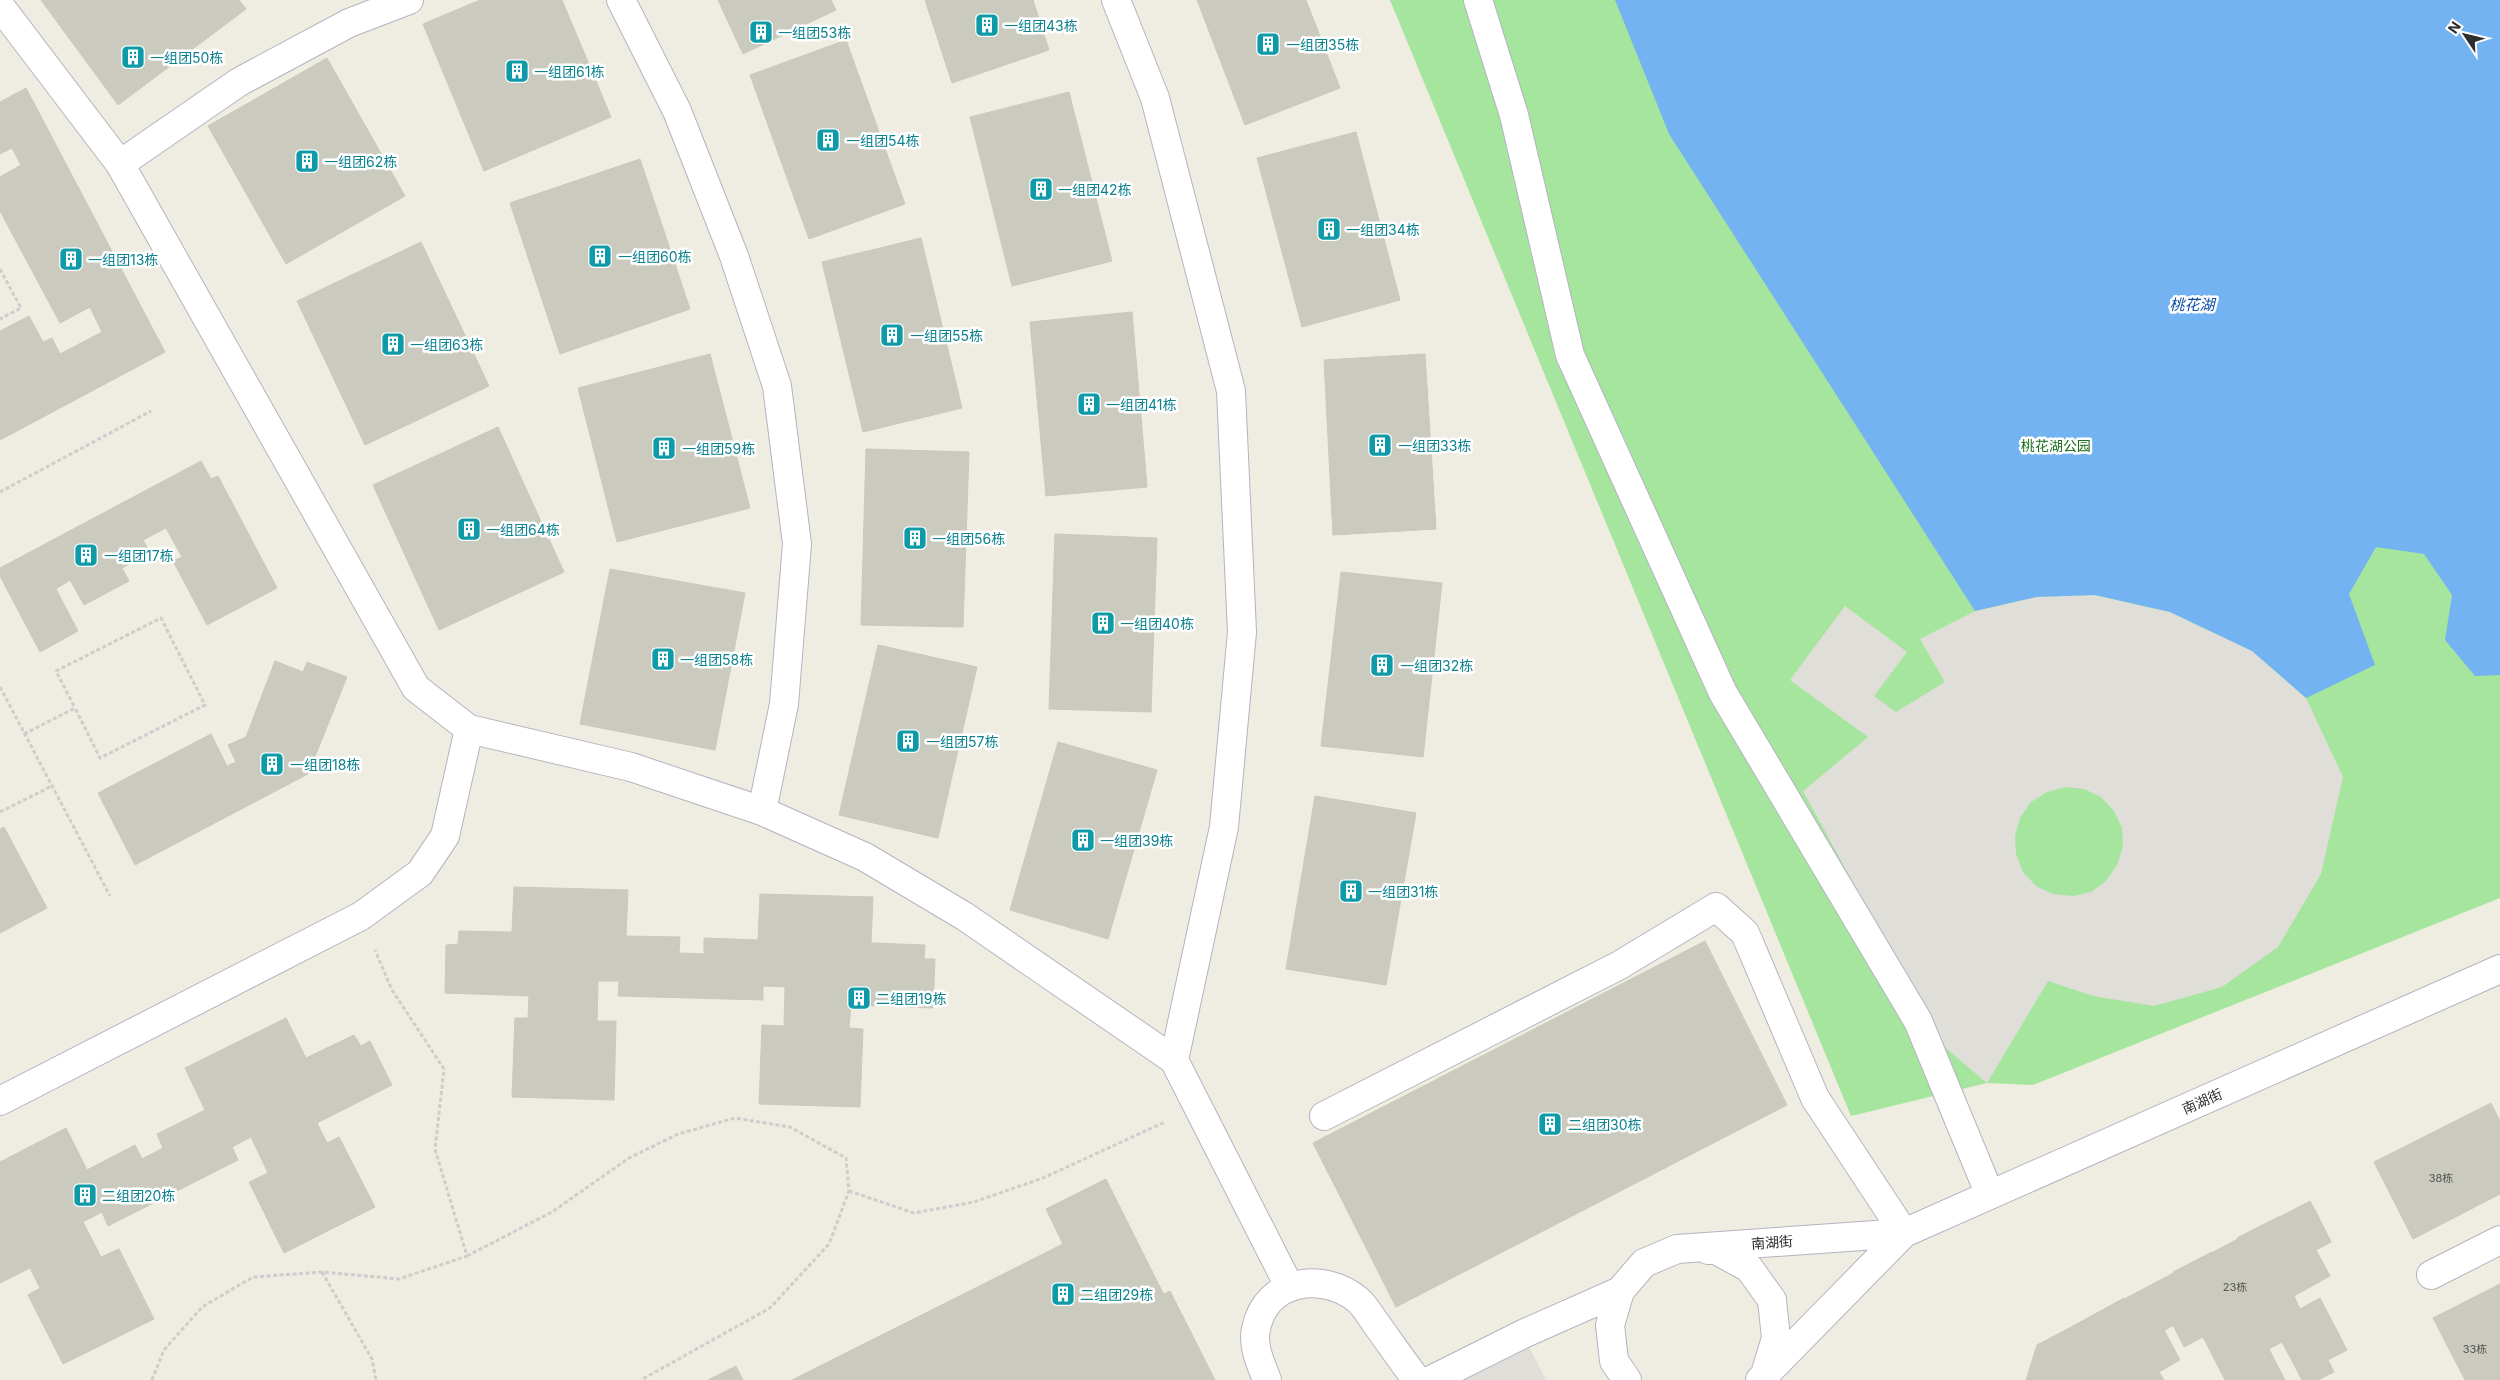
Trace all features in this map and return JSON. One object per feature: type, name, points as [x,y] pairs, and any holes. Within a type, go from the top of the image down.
[{"type":"street","points":[[4,0],[0,5],[120,164],[416,688],[468,729],[631,767],[762,811],[865,857],[956,912],[1174,1060],[1290,1286]]},
{"type":"street","points":[[120,164],[239,82],[349,23],[409,0]]},
{"type":"street","points":[[621,0],[677,111],[734,256],[777,386],[797,544],[784,704],[762,811]]},
{"type":"street","points":[[1116,0],[1155,98],[1231,391],[1242,632],[1224,827],[1174,1060]]},
{"type":"street","points":[[1478,0],[1514,114],[1570,355],[1723,693],[1918,1020],[1990,1195]]},
{"type":"street","points":[[0,1101],[361,916],[420,873],[446,836],[468,729]]},
{"type":"street","points":[[1324,1116],[1618,966],[1716,907],[1744,933],[1816,1098],[1904,1233]]},
{"type":"street","name":"南湖街","points":[[1620,1291],[1644,1264],[1677,1249],[1904,1233],[2500,969]]},
{"type":"street","name":"南湖街","points":[[1765,1378],[1904,1233]]},
{"type":"street","points":[[2431,1274],[2500,1240]]},
{"type":"street","points":[[1677,1249],[1716,1250],[1749,1268],[1772,1300],[1776,1338],[1765,1378]]},
{"type":"street","points":[[1267,1380],[1257,1354],[1256,1329],[1267,1303],[1290,1286],[1311,1282],[1336,1287],[1359,1301],[1417,1380]]},
{"type":"street","points":[[1431,1380],[1523,1334],[1620,1291]]},
{"type":"street","points":[[1620,1291],[1610,1325],[1614,1361],[1627,1380]]},
{"type":"path","points":[[0,269],[21,308],[0,319]]},
{"type":"path","points":[[0,492],[151,411]]},
{"type":"path","points":[[161,618],[205,705],[100,758],[75,708],[56,671],[161,618]]},
{"type":"path","points":[[0,688],[110,896]]},
{"type":"path","points":[[24,734],[75,708]]},
{"type":"path","points":[[0,812],[52,786]]},
{"type":"path","points":[[361,916],[392,990],[444,1069],[435,1149],[467,1256]]},
{"type":"path","points":[[848,1191],[914,1213],[974,1202],[1043,1178],[1198,1106]]},
{"type":"path","points":[[152,1380],[164,1350],[202,1307],[252,1276],[322,1272],[399,1279],[467,1256],[552,1212],[629,1158],[678,1134],[735,1118],[790,1128],[846,1158],[848,1191],[829,1244],[770,1308],[641,1380]]},
{"type":"path","points":[[322,1272],[372,1359],[376,1380]]},
{"type":"green space","name":"桃花湖公园","points":[[1390,0],[2500,0],[2500,898],[2033,1085],[1987,1083],[1851,1116]]},
{"type":"shaded area","points":[[2095,595],[2170,612],[2252,651],[2306,698],[2343,777],[2321,874],[2278,947],[2222,987],[2154,1006],[2093,996],[2048,981],[1987,1083],[1941,1044],[1803,791],[1868,737],[1790,680],[1845,606],[1907,652],[1874,696],[1896,712],[1945,682],[1920,639],[1975,611],[2036,597]],"holes":[[[2065,787],[2084,789],[2101,797],[2114,811],[2122,828],[2123,847],[2117,865],[2106,881],[2091,892],[2073,896],[2053,894],[2036,886],[2023,872],[2016,854],[2015,836],[2020,818],[2031,802],[2047,792]]]},
{"type":"shaded area","points":[[1527,1343],[1546,1380],[1453,1380]]},
{"type":"water","name":"桃花湖","points":[[1615,0],[2500,0],[2500,675],[2475,676],[2445,640],[2452,595],[2424,554],[2376,547],[2349,594],[2375,665],[2306,698],[2252,651],[2170,612],[2095,595],[2036,597],[1975,611],[1669,134]]},
{"type":"building","name":"一组团50栋","points":[[41,0],[239,0],[246,9],[118,105]]},
{"type":"building","name":"一组团61栋","points":[[480,0],[562,0],[611,117],[484,171],[423,24]]},
{"type":"building","name":"一组团53栋","points":[[718,0],[831,0],[836,10],[743,54]]},
{"type":"building","name":"一组团43栋","points":[[925,0],[1033,0],[1049,50],[952,83]]},
{"type":"building","name":"一组团35栋","points":[[1197,0],[1306,0],[1340,88],[1245,125]]},
{"type":"building","name":"一组团54栋","points":[[846,40],[905,204],[809,239],[750,75]]},
{"type":"building","name":"一组团62栋","points":[[327,58],[405,196],[286,264],[208,126]]},
{"type":"building","name":"一组团13栋","points":[[26,88],[165,352],[0,440],[0,331],[29,316],[43,342],[52,338],[60,354],[102,332],[90,307],[60,323],[0,211],[0,177],[21,165],[12,148],[0,154],[0,102]]},
{"type":"building","name":"一组团42栋","points":[[1069,92],[1112,261],[1012,286],[970,117]]},
{"type":"building","name":"一组团34栋","points":[[1356,132],[1400,300],[1302,327],[1257,158]]},
{"type":"building","name":"一组团60栋","points":[[640,159],[690,309],[560,354],[510,203]]},
{"type":"building","name":"一组团55栋","points":[[921,238],[962,408],[863,432],[822,262]]},
{"type":"building","name":"一组团63栋","points":[[421,242],[489,386],[365,445],[297,301]]},
{"type":"building","name":"一组团41栋","points":[[1132,312],[1147,487],[1046,496],[1030,322]]},
{"type":"building","name":"一组团59栋","points":[[710,354],[750,508],[617,542],[578,388]]},
{"type":"building","name":"一组团33栋","points":[[1425,354],[1436,529],[1333,535],[1324,360]]},
{"type":"building","name":"一组团64栋","points":[[498,427],[564,572],[439,630],[373,485]]},
{"type":"building","name":"一组团56栋","points":[[866,449],[969,452],[963,627],[861,625]]},
{"type":"building","name":"一组团17栋","points":[[201,461],[211,479],[218,476],[277,588],[207,625],[173,561],[182,557],[166,528],[143,540],[150,553],[122,568],[129,581],[84,605],[70,580],[56,589],[78,631],[40,652],[0,576],[0,568]]},
{"type":"building","name":"一组团40栋","points":[[1055,534],[1157,538],[1151,712],[1049,709]]},
{"type":"building","name":"一组团58栋","points":[[610,569],[745,593],[715,750],[580,724]]},
{"type":"building","name":"一组团32栋","points":[[1341,572],[1442,583],[1423,757],[1321,746]]},
{"type":"building","name":"一组团57栋","points":[[878,645],[977,667],[938,838],[839,815]]},
{"type":"building","name":"一组团18栋","points":[[275,661],[303,672],[307,662],[347,677],[308,774],[135,865],[98,793],[211,734],[227,766],[236,762],[228,745],[246,737]]},
{"type":"building","name":"一组团39栋","points":[[1058,742],[1157,770],[1108,939],[1010,910]]},
{"type":"building","name":"一组团31栋","points":[[1315,796],[1416,813],[1386,985],[1286,969]]},
{"type":"building","points":[[4,827],[47,908],[0,933],[0,829]]},
{"type":"building","name":"二组团19栋","points":[[514,887],[628,890],[626,936],[680,937],[679,953],[704,954],[704,938],[758,940],[760,894],[873,897],[871,943],[925,945],[924,959],[935,959],[933,1008],[851,1005],[849,1028],[863,1029],[860,1107],[759,1104],[762,1025],[784,1026],[785,987],[763,986],[763,1000],[618,996],[619,981],[598,981],[597,1021],[616,1021],[614,1100],[512,1097],[515,1018],[528,1018],[529,996],[445,993],[446,945],[458,944],[459,931],[512,932]]},
{"type":"building","name":"二组团30栋","points":[[1705,941],[1787,1105],[1396,1307],[1313,1143]]},
{"type":"building","name":"二组团20栋","points":[[286,1018],[306,1058],[354,1035],[361,1046],[370,1041],[392,1085],[317,1123],[327,1143],[339,1137],[375,1207],[284,1253],[249,1182],[268,1173],[251,1137],[232,1147],[238,1160],[108,1226],[102,1212],[83,1222],[101,1257],[119,1249],[154,1319],[63,1364],[28,1295],[40,1288],[30,1268],[0,1283],[0,1162],[66,1128],[87,1170],[135,1145],[142,1159],[163,1148],[157,1134],[205,1110],[185,1068]]},
{"type":"building","points":[[2491,1103],[2500,1121],[2500,1194],[2413,1239],[2374,1162]]},
{"type":"building","name":"二组团29栋","points":[[1106,1179],[1199,1365],[1170,1380],[1088,1380],[1070,1343],[997,1380],[792,1380],[1063,1244],[1046,1209]]},
{"type":"building","points":[[2310,1201],[2331,1242],[2097,1366],[2104,1380],[2026,1380],[2037,1345]]},
{"type":"building","points":[[2315,1210],[2331,1242],[2316,1250],[2330,1276],[2294,1296],[2300,1309],[2320,1298],[2347,1350],[2328,1360],[2334,1372],[2318,1380],[2302,1380],[2282,1342],[2269,1349],[2285,1380],[2225,1380],[2203,1337],[2184,1347],[2173,1325],[2164,1330],[2180,1360],[2159,1372],[2164,1380],[2077,1380],[2060,1348],[2081,1336],[2075,1325],[2124,1298],[2132,1312],[2147,1304],[2143,1296],[2177,1279],[2173,1272],[2212,1252],[2224,1275],[2249,1262],[2237,1238],[2280,1216],[2285,1226]]},
{"type":"building","points":[[2500,1284],[2500,1380],[2465,1380],[2433,1318]]},
{"type":"building","points":[[1170,1291],[1215,1380],[990,1380]]},
{"type":"building","points":[[736,1366],[743,1380],[708,1380]]},
{"type":"place","name":"一组团43栋","points":[[987,25]]},
{"type":"place","name":"一组团53栋","points":[[761,32]]},
{"type":"place","name":"一组团35栋","points":[[1268,44]]},
{"type":"place","name":"一组团50栋","points":[[133,57]]},
{"type":"place","name":"一组团61栋","points":[[517,71]]},
{"type":"place","name":"一组团54栋","points":[[828,140]]},
{"type":"place","name":"一组团62栋","points":[[307,161]]},
{"type":"place","name":"一组团42栋","points":[[1041,189]]},
{"type":"place","name":"一组团34栋","points":[[1329,229]]},
{"type":"place","name":"一组团60栋","points":[[600,256]]},
{"type":"place","name":"一组团13栋","points":[[71,259]]},
{"type":"place","name":"一组团55栋","points":[[892,335]]},
{"type":"place","name":"一组团63栋","points":[[393,344]]},
{"type":"place","name":"一组团41栋","points":[[1089,404]]},
{"type":"place","name":"一组团33栋","points":[[1380,445]]},
{"type":"place","name":"一组团59栋","points":[[664,448]]},
{"type":"place","name":"一组团64栋","points":[[469,529]]},
{"type":"place","name":"一组团56栋","points":[[915,538]]},
{"type":"place","name":"一组团17栋","points":[[86,555]]},
{"type":"place","name":"一组团40栋","points":[[1103,623]]},
{"type":"place","name":"一组团58栋","points":[[663,659]]},
{"type":"place","name":"一组团32栋","points":[[1382,665]]},
{"type":"place","name":"一组团57栋","points":[[908,741]]},
{"type":"place","name":"一组团18栋","points":[[272,764]]},
{"type":"place","name":"一组团39栋","points":[[1083,840]]},
{"type":"place","name":"一组团31栋","points":[[1351,891]]},
{"type":"place","name":"二组团19栋","points":[[859,998]]},
{"type":"place","name":"二组团30栋","points":[[1550,1124]]},
{"type":"place","name":"二组团20栋","points":[[85,1195]]},
{"type":"place","name":"二组团29栋","points":[[1063,1294]]}]
